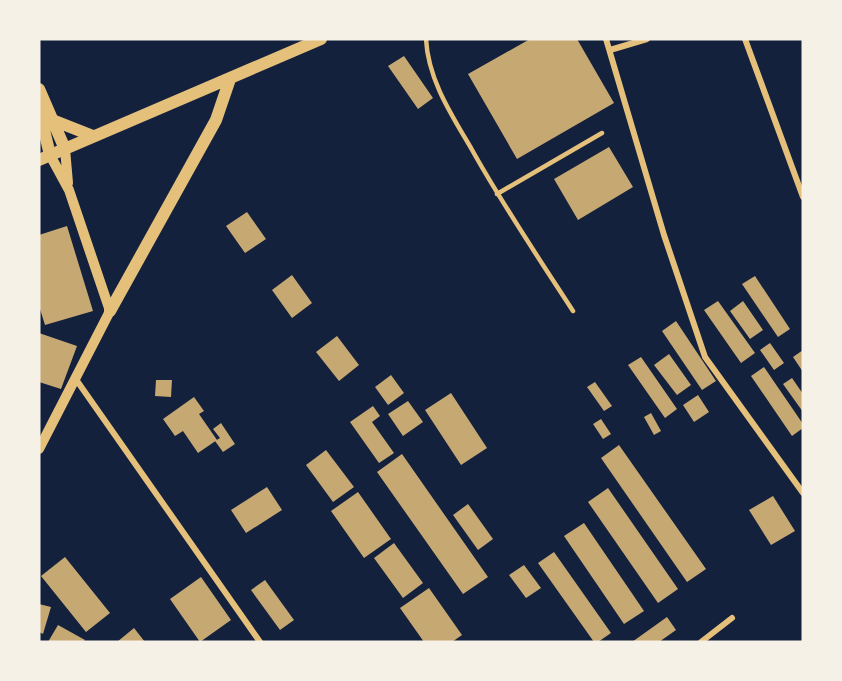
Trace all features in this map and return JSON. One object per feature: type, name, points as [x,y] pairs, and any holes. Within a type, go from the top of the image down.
[{"type":"main road","points":[[39,109],[45,157],[321,39]]},
{"type":"main road","points":[[110,311],[216,120],[230,79]]},
{"type":"main road","points":[[39,89],[55,121],[65,149]]},
{"type":"main road","points":[[55,121],[93,136]]},
{"type":"street","points":[[606,39],[664,235],[705,357],[803,493]]},
{"type":"street","points":[[610,50],[647,39]]},
{"type":"street","points":[[744,39],[803,197]]},
{"type":"street","points":[[39,449],[110,311],[69,190],[65,149]]},
{"type":"street","points":[[45,157],[69,190]]},
{"type":"street","points":[[75,378],[260,642]]},
{"type":"street","points":[[701,642],[732,618]]},
{"type":"lane","points":[[426,39],[427,51],[441,97],[497,194],[573,311]]},
{"type":"lane","points":[[497,194],[602,133]]},
{"type":"building","points":[[530,39],[577,39],[614,103],[517,159],[468,74]]},
{"type":"building","points":[[404,56],[433,98],[418,109],[388,66]]},
{"type":"building","points":[[609,147],[633,187],[578,220],[554,179]]},
{"type":"building","points":[[247,212],[266,239],[245,253],[226,226]]},
{"type":"building","points":[[67,226],[93,311],[45,325],[39,306],[39,235]]},
{"type":"building","points":[[292,275],[312,303],[292,318],[272,290]]},
{"type":"building","points":[[755,276],[790,329],[778,337],[742,284]]},
{"type":"building","points":[[718,301],[755,353],[741,363],[704,310]]},
{"type":"building","points":[[743,301],[763,330],[750,339],[730,311]]},
{"type":"building","points":[[676,321],[716,381],[702,390],[662,331]]},
{"type":"building","points":[[39,333],[77,346],[61,389],[39,382]]},
{"type":"building","points":[[337,336],[359,365],[339,381],[316,352]]},
{"type":"building","points":[[770,343],[784,363],[774,370],[760,350]]},
{"type":"building","points":[[803,350],[803,372],[793,357]]},
{"type":"building","points":[[669,354],[691,385],[677,395],[654,365]]},
{"type":"building","points":[[641,357],[677,409],[665,418],[628,365]]},
{"type":"building","points":[[764,367],[803,424],[803,428],[792,436],[751,376]]},
{"type":"building","points":[[391,375],[404,393],[388,405],[375,387]]},
{"type":"building","points":[[792,378],[803,394],[803,412],[783,384]]},
{"type":"building","points":[[156,380],[172,380],[171,397],[155,396]]},
{"type":"building","points":[[595,382],[612,406],[604,411],[587,387]]},
{"type":"building","points":[[451,393],[487,448],[461,465],[425,410]]},
{"type":"building","points":[[698,395],[709,412],[694,422],[683,405]]},
{"type":"building","points":[[194,397],[204,411],[199,414],[217,440],[198,453],[183,431],[175,436],[163,419]]},
{"type":"building","points":[[408,401],[423,422],[403,436],[388,414]]},
{"type":"building","points":[[373,406],[380,416],[372,422],[394,453],[379,463],[350,422]]},
{"type":"building","points":[[651,413],[661,431],[654,435],[644,417]]},
{"type":"building","points":[[601,419],[611,434],[603,439],[593,424]]},
{"type":"building","points":[[221,423],[235,444],[223,452],[215,441],[220,438],[213,429]]},
{"type":"building","points":[[619,445],[706,569],[687,582],[601,458]]},
{"type":"building","points":[[326,450],[354,487],[333,502],[306,465]]},
{"type":"building","points":[[402,454],[488,577],[463,594],[377,472]]},
{"type":"building","points":[[267,487],[282,510],[246,533],[231,510]]},
{"type":"building","points":[[608,488],[678,589],[658,603],[588,502]]},
{"type":"building","points":[[358,492],[391,539],[364,558],[331,511]]},
{"type":"building","points":[[773,496],[795,531],[771,545],[749,510]]},
{"type":"building","points":[[468,504],[493,539],[478,550],[453,515]]},
{"type":"building","points":[[584,523],[644,611],[624,624],[564,536]]},
{"type":"building","points":[[394,543],[423,583],[403,598],[374,558]]},
{"type":"building","points":[[554,552],[611,633],[598,642],[594,642],[538,563]]},
{"type":"building","points":[[65,557],[110,613],[86,632],[41,576]]},
{"type":"building","points":[[524,565],[541,588],[526,598],[509,575]]},
{"type":"building","points":[[201,577],[231,620],[200,642],[170,599]]},
{"type":"building","points":[[265,580],[294,620],[280,630],[251,590]]},
{"type":"building","points":[[429,588],[462,635],[452,642],[424,642],[400,608]]},
{"type":"building","points":[[39,604],[51,607],[43,634],[39,632]]},
{"type":"building","points":[[667,617],[676,630],[659,642],[632,642]]},
{"type":"building","points":[[58,625],[85,640],[83,642],[48,642]]},
{"type":"building","points":[[134,628],[145,642],[117,642]]}]
